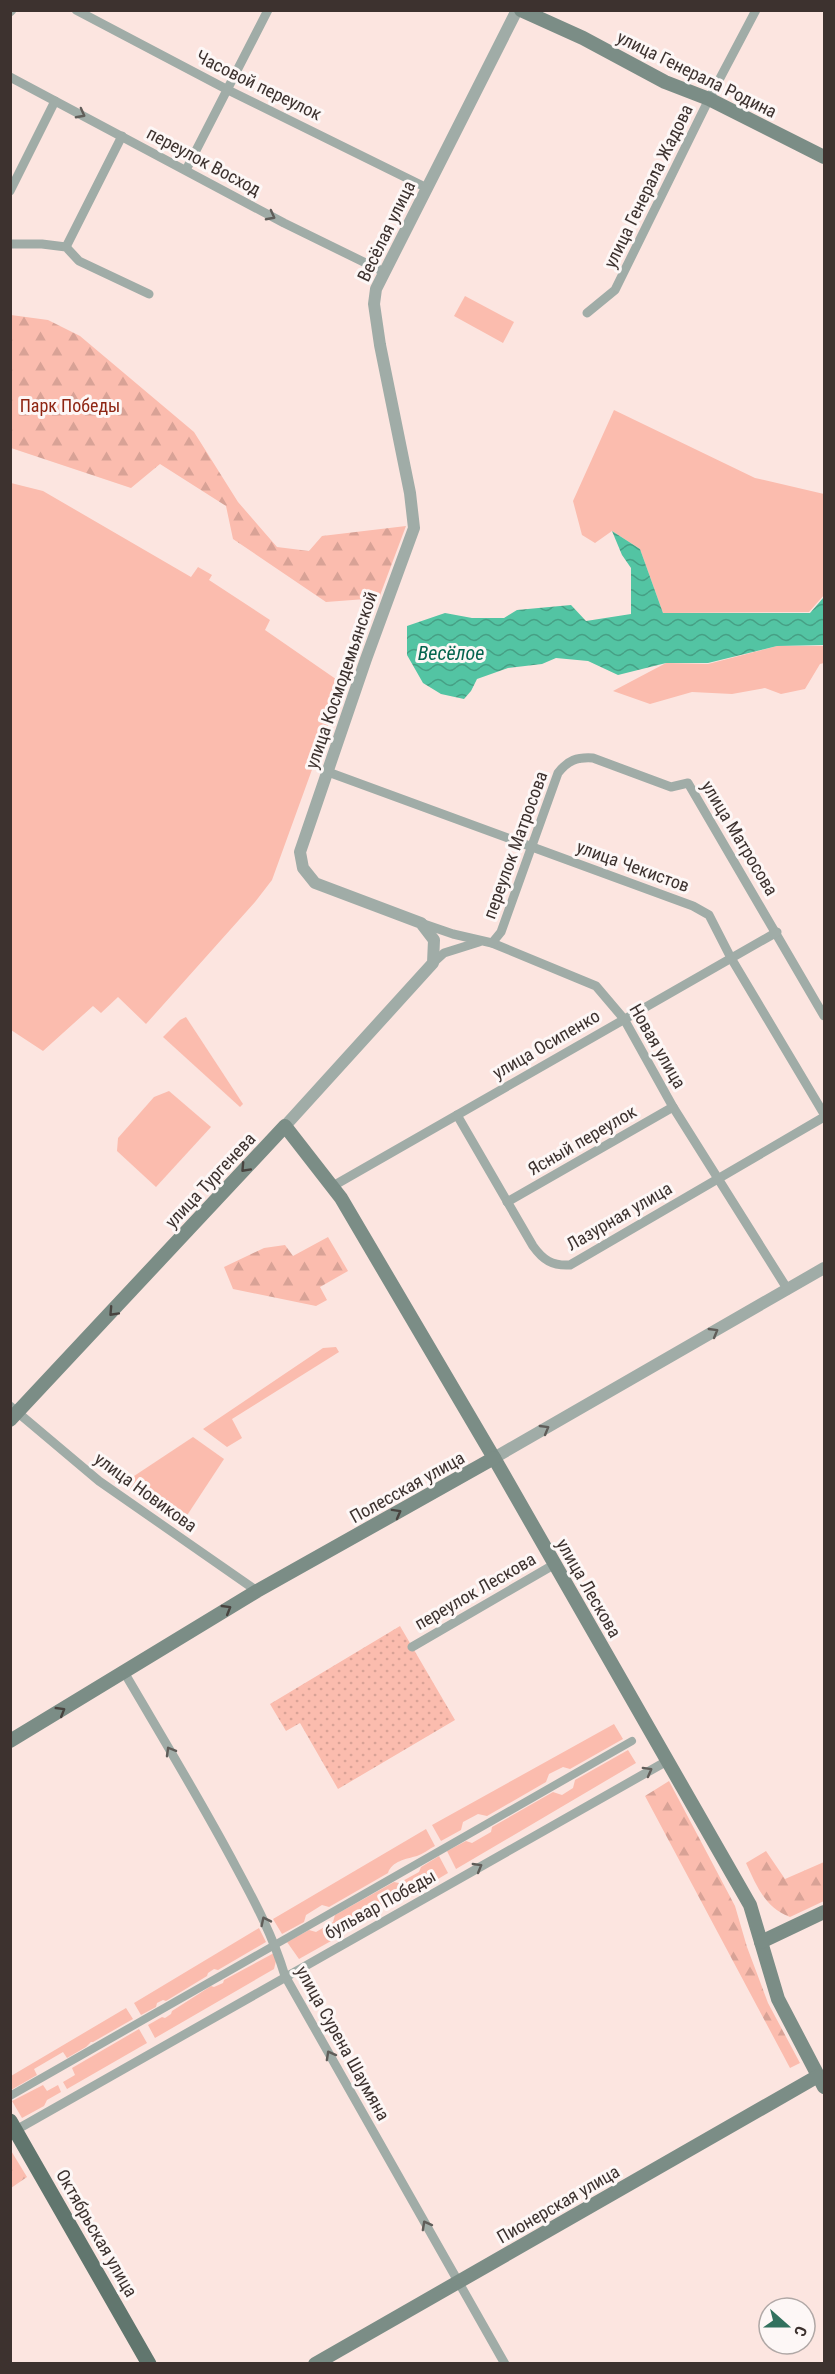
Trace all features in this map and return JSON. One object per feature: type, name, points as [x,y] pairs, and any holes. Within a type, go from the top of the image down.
[{"type":"main road","name":"улица Генерала Родина","points":[[519,10],[535,15],[602,48],[665,82],[710,99],[825,158]]},
{"type":"main road","name":"улица Лескова","points":[[285,1126],[333,1186],[494,1458],[750,1905],[778,1999],[821,2082]]},
{"type":"main road","name":"улица Тургенева","points":[[13,1413],[285,1126]]},
{"type":"main road","name":"Полесская улица","points":[[10,1741],[257,1591],[494,1458]]},
{"type":"main road","points":[[761,1942],[825,1912]]},
{"type":"main road","name":"Пионерская улица","points":[[315,2364],[458,2282],[821,2082]]},
{"type":"main road","name":"Октябрьская улица","points":[[13,2125],[149,2364]]},
{"type":"street","name":"Часовой переулок","points":[[76,10],[228,90],[427,188]]},
{"type":"street","points":[[186,170],[268,10]]},
{"type":"street","name":"Весёлая улица","points":[[414,520],[374,304],[376,289],[519,10]]},
{"type":"street","name":"улица Генерала Жадова","points":[[587,313],[615,290],[621,280],[756,10]]},
{"type":"street","name":"переулок Восход","points":[[10,77],[284,223],[384,272]]},
{"type":"street","points":[[10,191],[55,100]]},
{"type":"street","points":[[66,247],[122,136]]},
{"type":"street","points":[[10,244],[66,247],[79,261],[149,294]]},
{"type":"street","name":"улица Космодемьянской","points":[[300,852],[414,528],[414,520]]},
{"type":"street","name":"улица Матросова","points":[[572,760],[581,757],[592,758],[671,787],[688,783],[825,1016]]},
{"type":"street","name":"переулок Матросова","points":[[492,942],[501,932],[558,773],[572,760]]},
{"type":"street","name":"улица Чекистов","points":[[328,772],[693,906],[709,915],[731,958],[825,1116]]},
{"type":"street","name":"Новая улица","points":[[300,852],[303,868],[315,883],[421,923],[480,941],[492,942],[596,986],[624,1019],[673,1107],[788,1290]]},
{"type":"street","points":[[421,923],[434,940],[433,963]]},
{"type":"street","name":"улица Осипенко","points":[[333,1186],[777,932]]},
{"type":"street","points":[[433,963],[444,953],[480,941]]},
{"type":"street","name":"улица Тургенева","points":[[285,1126],[433,963]]},
{"type":"street","name":"Ясный переулок","points":[[507,1202],[673,1107]]},
{"type":"street","name":"Лазурная улица","points":[[457,1115],[539,1254],[557,1266],[570,1265],[825,1116]]},
{"type":"street","name":"Полесская улица","points":[[494,1458],[825,1268]]},
{"type":"street","name":"улица Новикова","points":[[13,1413],[99,1481],[257,1591]]},
{"type":"street","name":"переулок Лескова","points":[[412,1647],[555,1564]]},
{"type":"street","name":"улица Сурена Шаумяна","points":[[124,1672],[222,1840],[276,1943],[285,1976],[505,2364]]},
{"type":"street","name":"бульвар Победы","points":[[10,2096],[632,1741]]},
{"type":"street","name":"бульвар Победы","points":[[13,2125],[285,1976],[667,1761]]},
{"type":"green space","points":[[465,296],[514,322],[503,343],[454,316]]},
{"type":"green space","name":"Парк Победы","points":[[11,315],[48,320],[80,336],[194,432],[238,502],[277,547],[309,551],[322,536],[406,526],[379,598],[326,602],[233,539],[226,506],[160,464],[131,488],[11,448]]},
{"type":"green space","points":[[614,410],[755,478],[824,494],[824,595],[809,612],[663,613],[640,549],[612,531],[595,543],[582,535],[573,501]]},
{"type":"green space","points":[[11,483],[43,491],[191,577],[198,567],[212,575],[209,580],[270,620],[265,630],[343,684],[272,880],[255,902],[146,1024],[118,997],[101,1013],[93,1006],[43,1051],[11,1030]]},
{"type":"green space","points":[[777,646],[824,646],[824,663],[820,664],[805,689],[781,694],[765,688],[732,694],[692,692],[650,704],[613,691],[666,663],[708,664]]},
{"type":"green space","points":[[186,1017],[243,1104],[240,1107],[163,1037]]},
{"type":"green space","points":[[169,1091],[211,1127],[156,1187],[117,1151],[118,1138],[154,1097]]},
{"type":"green space","points":[[328,1237],[348,1271],[320,1287],[327,1300],[316,1306],[233,1289],[224,1267],[264,1248],[285,1245],[293,1256]]},
{"type":"green space","points":[[336,1347],[339,1352],[232,1419],[242,1438],[227,1447],[203,1429],[323,1348]]},
{"type":"green space","points":[[193,1437],[224,1459],[182,1523],[122,1484]]},
{"type":"green space","points":[[400,1626],[455,1720],[338,1789],[300,1723],[286,1731],[270,1704]]},
{"type":"green space","points":[[614,1724],[623,1739],[570,1769],[563,1767],[549,1774],[546,1782],[487,1816],[478,1814],[463,1822],[461,1830],[441,1841],[432,1825]]},
{"type":"green space","points":[[628,1750],[636,1763],[456,1869],[447,1851],[466,1841],[472,1843],[491,1832],[492,1827],[553,1792],[562,1795],[573,1788],[575,1780]]},
{"type":"green space","points":[[669,1781],[735,1906],[747,1947],[768,2003],[800,2063],[790,2068],[645,1796]]},
{"type":"green space","points":[[426,1829],[435,1846],[419,1855],[396,1863],[388,1873],[329,1907],[322,1905],[306,1915],[304,1922],[282,1934],[273,1919]]},
{"type":"green space","points":[[766,1851],[785,1879],[824,1862],[824,1901],[790,1917],[774,1908],[758,1888],[746,1863]]},
{"type":"green space","points":[[439,1856],[448,1873],[428,1885],[420,1884],[345,1927],[347,1932],[299,1959],[287,1942],[309,1930],[316,1932],[333,1922],[335,1915],[394,1882],[399,1883],[419,1872],[421,1867]]},
{"type":"green space","points":[[259,1928],[266,1942],[218,1970],[214,1969],[207,1976],[166,2001],[157,2003],[156,2007],[141,2015],[134,2003]]},
{"type":"green space","points":[[274,1953],[276,1961],[274,1969],[155,2038],[148,2025],[162,2017],[165,2018],[211,1986],[223,1983],[224,1980]]},
{"type":"green space","points":[[126,2008],[133,2019],[67,2058],[63,2052],[34,2069],[37,2075],[11,2090],[11,2076]]},
{"type":"green space","points":[[139,2029],[147,2043],[67,2089],[63,2082],[75,2075],[72,2068]]},
{"type":"green space","points":[[43,2085],[47,2091],[58,2085],[61,2092],[47,2100],[44,2106],[22,2118],[12,2101]]},
{"type":"green space","points":[[10,2149],[27,2177],[11,2188],[10,2188]]},
{"type":"water","name":"Весёлое","points":[[612,531],[640,549],[663,613],[810,613],[824,597],[824,645],[777,646],[708,663],[666,663],[618,675],[588,661],[556,658],[542,664],[508,668],[477,679],[464,699],[441,694],[423,683],[407,655],[407,626],[445,613],[472,618],[504,618],[517,610],[571,605],[586,621],[631,614],[631,568],[622,555]]}]
